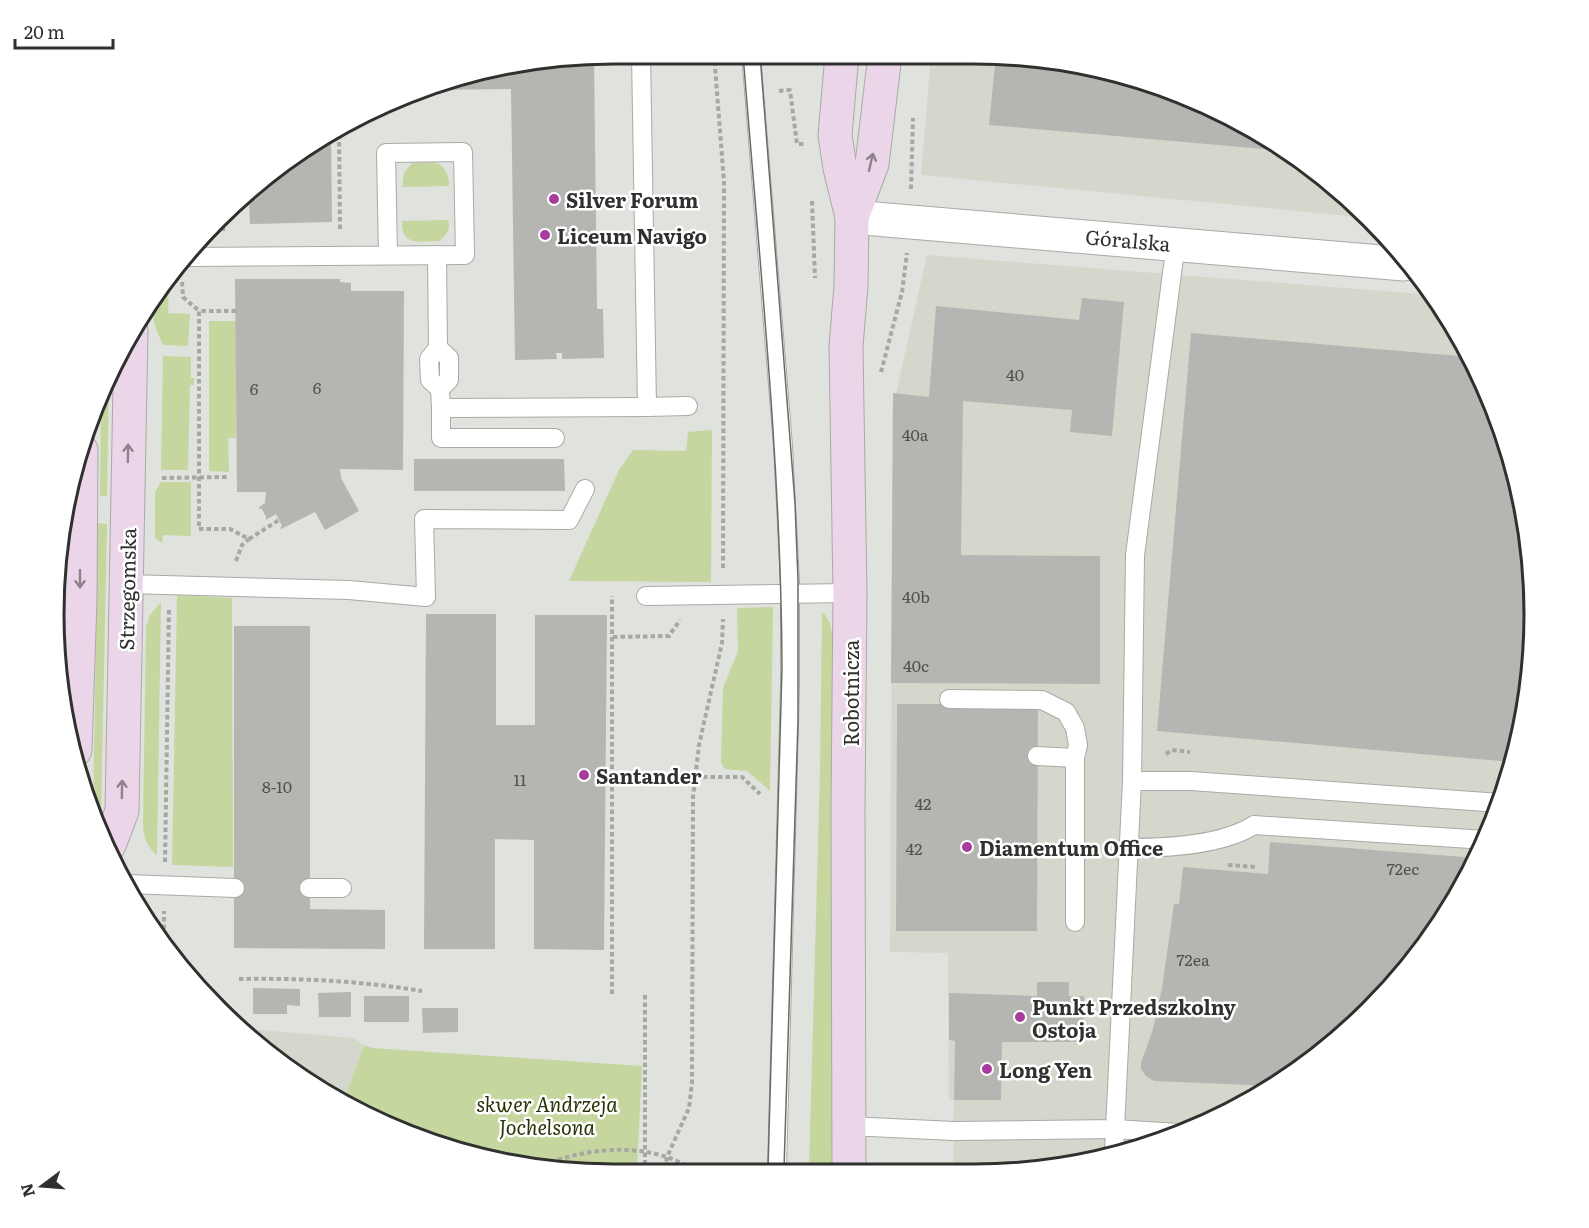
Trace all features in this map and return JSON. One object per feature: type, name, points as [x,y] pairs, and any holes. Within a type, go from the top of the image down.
[{"type":"street","name":"Robotnicza","points":[[841,64],[835,135],[840,168],[852,217],[851,286],[846,346],[850,593],[849,1164]]},
{"type":"street","name":"Robotnicza","points":[[852,217],[872,164],[884,64]]},
{"type":"street","name":"Góralska","points":[[852,217],[1394,259]]},
{"type":"street","name":"Strzegomska","points":[[112,837],[122,811],[131,353]]},
{"type":"street","points":[[72,706],[68,629],[78,495]]},
{"type":"lane","points":[[641,64],[647,407]]},
{"type":"lane","points":[[752,64],[784,458],[790,593],[790,686],[777,1164]]},
{"type":"lane","points":[[197,257],[465,255],[463,152],[386,153],[388,255]]},
{"type":"lane","points":[[1114,1146],[1132,781],[1135,555],[1176,243]]},
{"type":"lane","points":[[437,255],[438,348],[429,359],[430,380],[440,389],[441,438],[555,438]]},
{"type":"lane","points":[[441,408],[688,406]]},
{"type":"lane","points":[[126,584],[349,590],[426,597],[424,519],[569,520],[585,489]]},
{"type":"lane","points":[[646,596],[850,593]]},
{"type":"lane","points":[[949,699],[1042,700],[1065,712],[1075,728],[1078,745],[1075,758],[1075,922]]},
{"type":"lane","points":[[1038,756],[1075,758]]},
{"type":"lane","points":[[1132,781],[1191,781],[1491,802]]},
{"type":"lane","points":[[1128,848],[1166,848],[1240,834],[1254,825],[1476,839]]},
{"type":"lane","points":[[135,884],[235,888]]},
{"type":"lane","points":[[309,888],[342,888]]},
{"type":"lane","points":[[849,1126],[954,1131],[1115,1129],[1158,1132]]},
{"type":"path","points":[[665,1164],[689,1108],[692,1083],[695,777],[703,726],[722,643],[724,182],[715,64]]},
{"type":"path","points":[[779,91],[790,90],[795,133]]},
{"type":"path","points":[[912,199],[914,113]]},
{"type":"path","points":[[329,231],[340,231],[339,138]]},
{"type":"path","points":[[223,232],[235,231]]},
{"type":"path","points":[[181,277],[183,297],[199,310],[236,310]]},
{"type":"path","points":[[199,310],[199,529],[230,529],[249,539],[279,520]]},
{"type":"path","points":[[157,481],[163,477],[227,477]]},
{"type":"path","points":[[164,929],[169,585]]},
{"type":"path","points":[[612,596],[612,994]]},
{"type":"path","points":[[613,637],[669,636],[684,615]]},
{"type":"path","points":[[613,777],[742,777],[762,796]]},
{"type":"path","points":[[239,980],[301,978],[422,991]]},
{"type":"path","points":[[645,995],[645,1164]]},
{"type":"path","points":[[556,1160],[584,1152],[615,1150],[646,1152],[667,1157],[682,1164]]},
{"type":"shaded area","points":[[930,64],[975,64],[1047,69],[1117,83],[1185,106],[1218,121],[1280,157],[1310,178],[1354,216],[921,175]]},
{"type":"shaded area","points":[[927,255],[1422,294],[1451,339],[1483,404],[1506,472],[1514,507],[1520,542],[1524,614],[1520,686],[1514,721],[1506,756],[1483,824],[1451,889],[1432,919],[1411,949],[1364,1003],[1310,1050],[1280,1071],[1250,1090],[1185,1122],[1117,1145],[1082,1153],[1047,1159],[953,1164],[954,1100],[949,1100],[948,953],[890,952],[893,393],[896,394]]},
{"type":"shaded area","points":[[255,1029],[353,1038],[364,1045],[346,1094],[279,1050]]},
{"type":"green space","points":[[434,162],[446,171],[449,186],[402,187],[404,173],[412,163]]},
{"type":"green space","points":[[448,220],[448,232],[439,241],[419,242],[408,239],[402,221]]},
{"type":"green space","points":[[169,292],[168,313],[190,314],[188,346],[163,345],[153,315]]},
{"type":"green space","points":[[209,321],[236,321],[236,438],[228,438],[229,472],[209,471]]},
{"type":"green space","points":[[163,356],[191,357],[191,378],[194,378],[194,385],[190,385],[188,470],[161,470]]},
{"type":"green space","points":[[109,398],[107,496],[100,496],[101,418]]},
{"type":"green space","points":[[712,430],[711,582],[569,581],[619,470],[633,450],[686,451],[688,432]]},
{"type":"green space","points":[[161,482],[191,482],[191,536],[163,535],[162,543],[155,538],[155,492]]},
{"type":"green space","points":[[98,523],[107,524],[101,811],[93,789]]},
{"type":"green space","points":[[177,595],[232,598],[233,867],[172,865]]},
{"type":"green space","points":[[161,602],[157,855],[147,842],[143,826],[146,627],[150,615]]},
{"type":"green space","points":[[773,607],[770,791],[747,771],[725,769],[721,763],[723,688],[738,651],[737,608]]},
{"type":"green space","points":[[822,612],[832,631],[832,1164],[809,1164]]},
{"type":"green space","name":"skwer Andrzeja Jochelsona","points":[[364,1045],[372,1048],[642,1066],[637,1164],[542,1159],[472,1145],[404,1122],[346,1094]]},
{"type":"building","name":"Silver Forum","points":[[594,65],[597,309],[603,309],[604,358],[562,359],[562,353],[556,353],[557,359],[515,360],[511,89],[451,90],[507,75],[542,69]]},
{"type":"building","points":[[995,65],[1082,75],[1152,94],[1218,121],[1268,149],[989,125]]},
{"type":"building","points":[[331,143],[332,222],[250,224],[249,204],[279,178]]},
{"type":"building","points":[[235,279],[340,279],[340,282],[351,283],[351,291],[404,291],[403,470],[340,469],[341,478],[359,511],[325,530],[315,512],[281,529],[282,526],[276,514],[266,520],[262,509],[258,508],[265,503],[266,492],[237,492]]},
{"type":"building","points":[[1082,298],[1124,302],[1112,436],[1070,432],[1072,410],[963,401],[961,555],[1100,556],[1100,684],[891,683],[893,393],[929,397],[936,306],[1079,320]]},
{"type":"building","points":[[1191,333],[1460,356],[1483,404],[1495,437],[1506,472],[1520,542],[1524,614],[1523,650],[1520,686],[1504,761],[1157,731]]},
{"type":"building","points":[[414,459],[564,459],[565,491],[414,491]]},
{"type":"building","points":[[426,614],[496,614],[496,725],[535,725],[535,615],[607,615],[604,950],[534,949],[534,840],[495,839],[495,949],[424,949]]},
{"type":"building","points":[[234,626],[310,626],[310,909],[385,910],[385,949],[234,948]]},
{"type":"building","name":"Diamentum Office","points":[[897,704],[1038,704],[1037,931],[896,931]]},
{"type":"building","points":[[1270,842],[1468,857],[1451,889],[1411,949],[1364,1003],[1310,1050],[1257,1085],[1154,1081],[1146,1076],[1141,1069],[1141,1063],[1153,1029],[1162,988],[1174,904],[1179,904],[1183,867],[1268,874]]},
{"type":"building","points":[[1037,982],[1069,982],[1069,996],[1084,996],[1084,1042],[1002,1042],[1001,1100],[954,1100],[955,1041],[949,1040],[949,993],[1037,996]]},
{"type":"building","points":[[253,988],[300,989],[300,1006],[287,1005],[287,1014],[253,1014]]},
{"type":"building","points":[[351,992],[351,1017],[319,1017],[318,993]]},
{"type":"building","points":[[364,996],[409,996],[409,1022],[364,1022]]},
{"type":"building","points":[[422,1008],[458,1008],[458,1032],[423,1033]]},
{"type":"tram line","points":[[744,64],[768,360],[781,590],[782,667],[768,1164]]},
{"type":"tram line","points":[[761,64],[795,503],[798,580],[798,721],[784,1164]]},
{"type":"place","name":"Silver Forum","points":[[554,199]]},
{"type":"place","name":"Liceum Navigo","points":[[545,235]]},
{"type":"place","name":"Santander","points":[[584,775]]},
{"type":"place","name":"Diamentum Office","points":[[967,847]]},
{"type":"place","name":"Punkt Przedszkolny Ostoja","points":[[1020,1017]]},
{"type":"place","name":"Long Yen","points":[[987,1069]]}]
